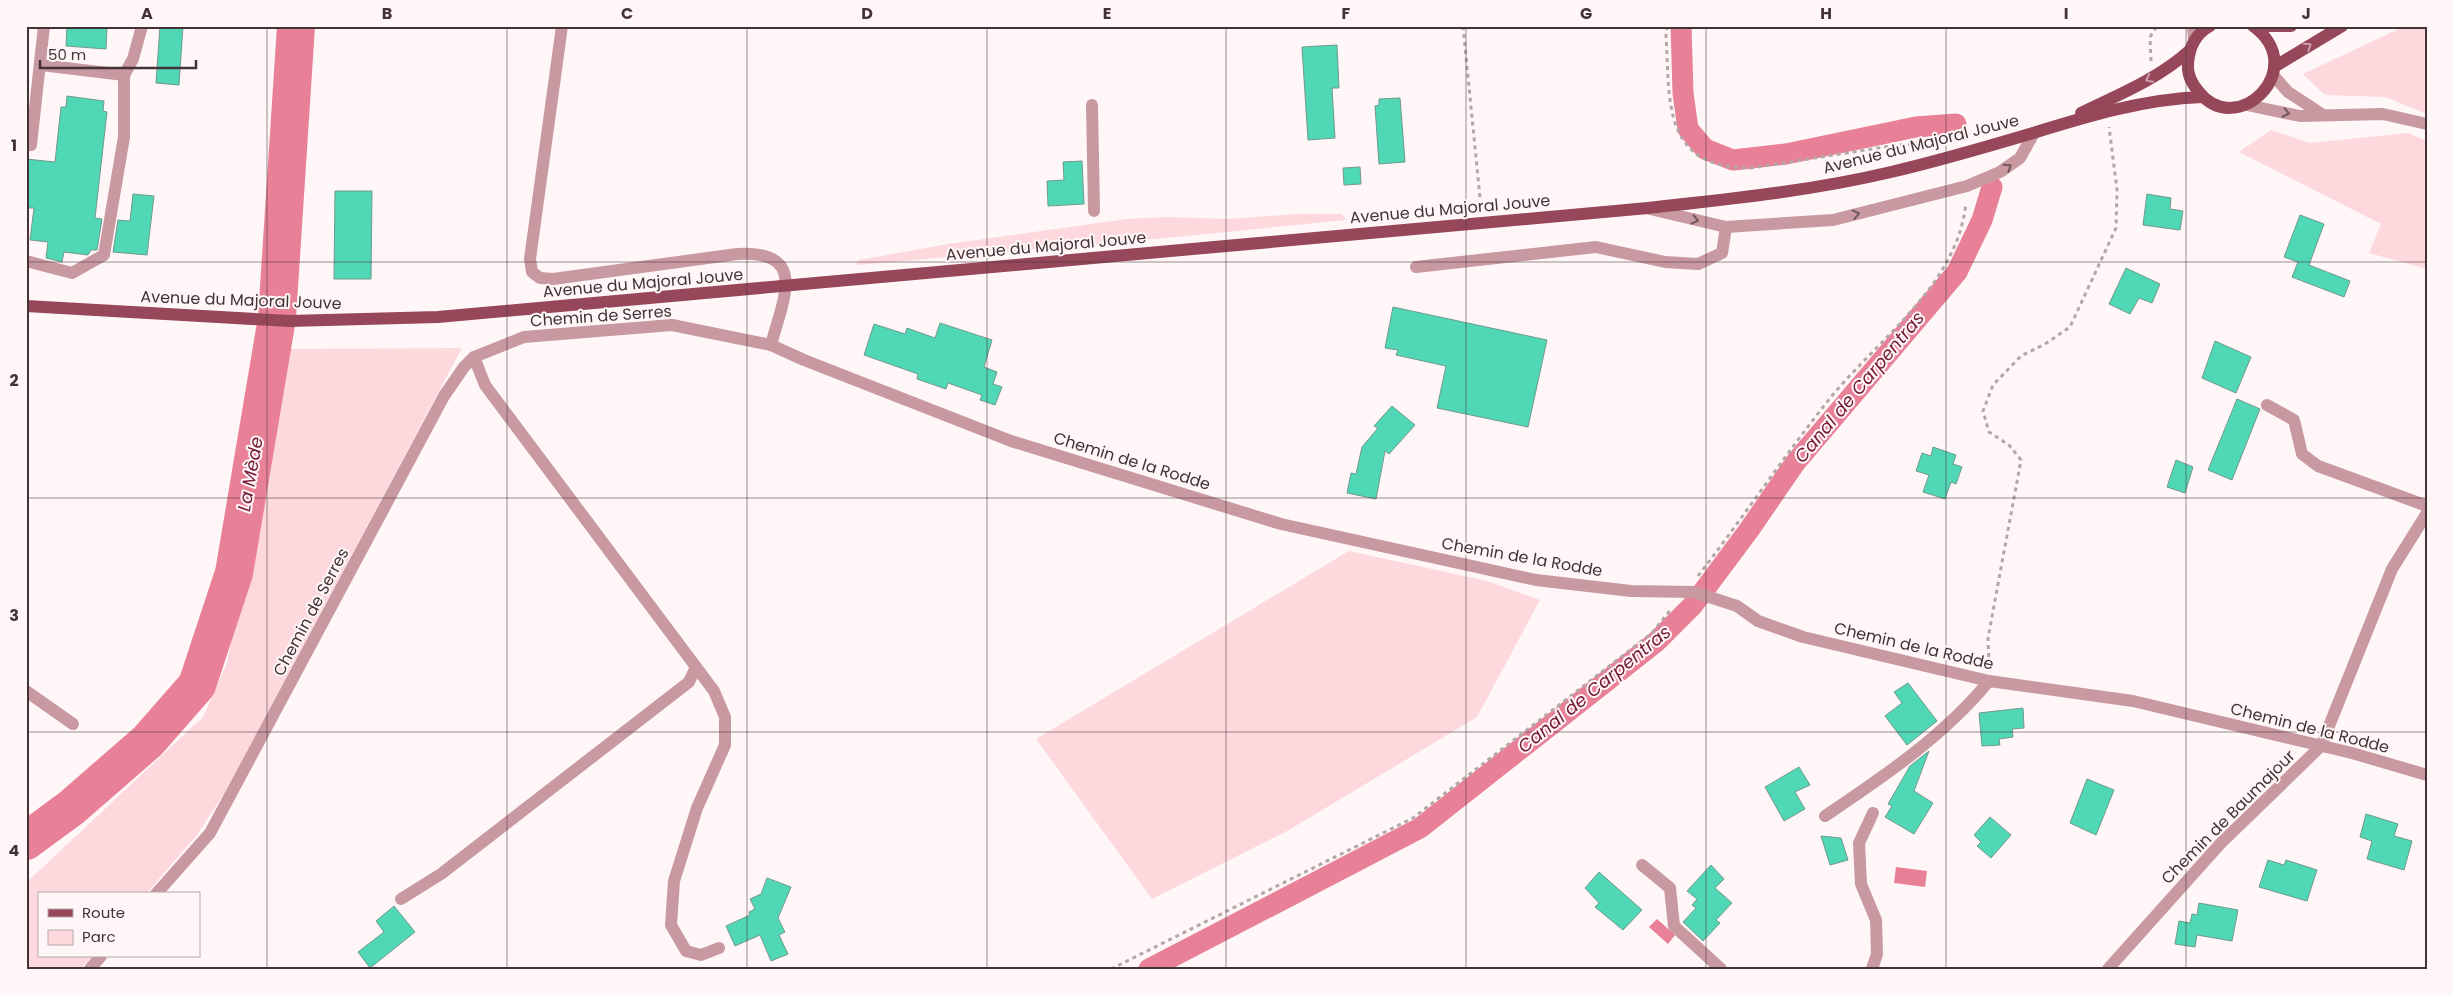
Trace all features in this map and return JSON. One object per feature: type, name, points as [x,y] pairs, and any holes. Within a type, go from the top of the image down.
[{"type":"main road","name":"Avenue du Majoral Jouve","points":[[2060,124],[2174,65],[2210,26]]},
{"type":"main road","points":[[2247,105],[2263,93],[2274,71],[2274,54],[2269,42],[2253,26]]},
{"type":"main road","points":[[2266,26],[2292,26]]},
{"type":"main road","points":[[2274,71],[2342,26]]},
{"type":"main road","points":[[2191,46],[2187,68],[2192,84],[2202,97]]},
{"type":"main road","name":"Avenue du Majoral Jouve","points":[[26,306],[250,320],[289,321],[438,317],[1483,223],[1769,195],[1834,184],[1890,172],[2034,133],[2060,124],[2160,100],[2202,97],[2216,105],[2231,108],[2247,105]]},
{"type":"street","points":[[26,145],[31,145],[44,26]]},
{"type":"street","points":[[26,261],[72,273],[104,255],[110,208],[124,137],[124,75],[133,59],[142,26]]},
{"type":"street","points":[[562,26],[530,260],[532,272],[540,278],[553,279],[753,253],[767,254],[780,262],[785,274],[786,286],[772,345]]},
{"type":"street","points":[[2191,46],[2193,26]]},
{"type":"street","points":[[41,65],[124,75]]},
{"type":"street","points":[[2274,71],[2288,92],[2325,116]]},
{"type":"street","points":[[1092,105],[1094,211]]},
{"type":"street","points":[[2247,105],[2300,116],[2383,114],[2427,124]]},
{"type":"street","points":[[1648,208],[1726,227],[1833,220],[1967,186],[2000,172],[2020,158],[2034,133]]},
{"type":"street","points":[[1416,267],[1596,247],[1664,262],[1698,264],[1722,253],[1726,227]]},
{"type":"street","name":"Chemin de Serres","points":[[158,892],[210,833],[444,396],[474,356],[524,337],[672,326],[772,345]]},
{"type":"street","name":"Chemin de la Rodde","points":[[772,345],[804,360],[1011,441],[1281,524],[1536,580],[1632,591],[1690,591],[1715,597],[1737,606],[1758,621],[1803,637],[1989,681],[2133,701],[2352,753],[2427,775]]},
{"type":"street","points":[[474,356],[485,385],[714,691],[725,717],[725,745],[698,808],[674,881],[671,925],[686,951],[701,956],[719,948]]},
{"type":"street","points":[[2267,405],[2294,420],[2302,454],[2318,466],[2427,506]]},
{"type":"street","name":"Chemin de Baumajour","points":[[2108,969],[2220,844],[2321,746],[2392,569],[2427,513]]},
{"type":"street","points":[[401,899],[441,874],[681,688],[688,682],[696,667]]},
{"type":"street","points":[[1825,816],[1888,773],[1971,703],[1989,681]]},
{"type":"street","points":[[26,692],[73,724]]},
{"type":"street","points":[[1872,969],[1877,954],[1876,920],[1862,884],[1859,843],[1873,813]]},
{"type":"street","points":[[1642,865],[1670,888],[1674,926],[1721,969]]},
{"type":"street","points":[[90,969],[99,958]]},
{"type":"path","points":[[1463,26],[1483,223]]},
{"type":"path","points":[[1668,26],[1666,36],[1671,116],[1680,138],[1714,164],[1731,168],[1751,168],[1897,145],[1942,143]]},
{"type":"path","points":[[2156,26],[2150,36],[2149,54],[2156,76]]},
{"type":"path","points":[[1989,681],[1988,638],[2021,460],[2009,445],[1989,432],[1983,412],[1993,385],[2021,356],[2045,344],[2070,327],[2116,228],[2117,190],[2111,154],[2108,112]]},
{"type":"path","points":[[1111,969],[1413,818],[1652,633],[1690,591],[1828,401],[1930,289],[1964,223],[1967,186]]},
{"type":"green space","points":[[2405,26],[2427,26],[2427,114],[2385,97],[2325,95],[2303,74]]},
{"type":"green space","points":[[2271,130],[2310,143],[2408,133],[2427,141],[2427,269],[2369,253],[2381,224],[2239,152]]},
{"type":"green space","points":[[1298,214],[1342,214],[1346,220],[1166,238],[857,265],[856,263],[859,260],[948,244],[1127,219],[1167,217],[1228,219]]},
{"type":"green space","points":[[462,348],[225,792],[197,835],[148,892],[38,892],[38,958],[90,958],[80,969],[26,969],[26,883],[203,717],[227,663],[286,349]]},
{"type":"green space","points":[[1349,551],[1487,581],[1540,600],[1477,717],[1289,830],[1152,899],[1036,739]]},
{"type":"shaded area","points":[[1896,867],[1927,871],[1925,887],[1894,883]]},
{"type":"shaded area","points":[[1657,919],[1675,935],[1668,944],[1649,927]]},
{"type":"building","points":[[67,26],[107,26],[106,49],[66,46]]},
{"type":"building","points":[[160,26],[183,26],[179,85],[156,83]]},
{"type":"building","points":[[1337,45],[1339,88],[1332,88],[1335,138],[1308,140],[1302,47]]},
{"type":"building","points":[[67,96],[104,101],[103,111],[107,112],[95,218],[102,219],[97,250],[91,250],[88,255],[64,252],[62,262],[46,258],[48,242],[30,240],[34,208],[26,208],[26,159],[55,162],[61,107],[66,107]]},
{"type":"building","points":[[1400,98],[1405,162],[1379,164],[1375,106],[1379,105],[1379,99]]},
{"type":"building","points":[[1082,161],[1084,204],[1048,206],[1047,181],[1064,180],[1063,162]]},
{"type":"building","points":[[1360,167],[1361,184],[1344,185],[1343,168]]},
{"type":"building","points":[[335,191],[372,191],[371,279],[334,279]]},
{"type":"building","points":[[133,194],[154,196],[147,255],[113,252],[118,220],[130,221]]},
{"type":"building","points":[[2147,194],[2171,198],[2170,209],[2183,211],[2180,230],[2143,225]]},
{"type":"building","points":[[2300,215],[2324,224],[2309,265],[2350,281],[2344,297],[2292,277],[2298,262],[2284,257]]},
{"type":"building","points":[[2126,268],[2160,284],[2152,303],[2139,298],[2130,314],[2109,304]]},
{"type":"building","points":[[1393,307],[1547,340],[1528,427],[1437,408],[1446,366],[1396,355],[1398,350],[1385,348]]},
{"type":"building","points":[[940,323],[992,340],[984,367],[997,372],[993,384],[1002,387],[995,405],[980,400],[982,395],[948,383],[946,389],[917,379],[918,374],[864,355],[874,324],[905,334],[907,328],[935,338]]},
{"type":"building","points":[[2215,341],[2251,357],[2236,393],[2202,378]]},
{"type":"building","points":[[2237,399],[2260,409],[2232,480],[2208,470]]},
{"type":"building","points":[[1392,406],[1415,425],[1389,454],[1385,451],[1376,499],[1347,493],[1351,473],[1356,474],[1362,447],[1378,428],[1374,426]]},
{"type":"building","points":[[1933,447],[1956,455],[1953,464],[1962,467],[1956,484],[1951,482],[1945,499],[1923,492],[1929,475],[1916,471],[1922,453],[1931,456]]},
{"type":"building","points":[[2176,460],[2193,467],[2185,493],[2167,487]]},
{"type":"building","points":[[1908,683],[1937,721],[1907,745],[1885,716],[1902,703],[1894,692]]},
{"type":"building","points":[[2023,708],[2024,728],[2012,729],[2013,737],[1999,739],[2000,745],[1982,746],[1979,713]]},
{"type":"building","points":[[1929,751],[1914,791],[1933,803],[1914,834],[1885,817],[1892,806],[1888,804],[1910,766]]},
{"type":"building","points":[[1799,767],[1810,785],[1795,792],[1805,809],[1784,821],[1765,787]]},
{"type":"building","points":[[2087,779],[2114,790],[2096,835],[2070,823]]},
{"type":"building","points":[[2366,814],[2398,824],[2394,836],[2412,841],[2404,870],[2367,859],[2372,841],[2360,837]]},
{"type":"building","points":[[1990,817],[2011,835],[1991,858],[1977,846],[1981,842],[1974,835]]},
{"type":"building","points":[[1821,836],[1841,838],[1848,860],[1830,865]]},
{"type":"building","points":[[2268,860],[2284,865],[2286,860],[2317,870],[2307,901],[2259,887]]},
{"type":"building","points":[[1711,865],[1724,879],[1715,888],[1732,903],[1716,920],[1720,923],[1703,941],[1683,922],[1696,908],[1692,905],[1697,899],[1687,891]]},
{"type":"building","points":[[1599,872],[1642,910],[1623,930],[1595,907],[1599,903],[1585,888]]},
{"type":"building","points":[[767,878],[791,887],[778,918],[785,932],[779,935],[788,954],[771,961],[760,935],[735,946],[726,926],[750,915],[749,912],[755,909],[750,899],[761,894]]},
{"type":"building","points":[[2199,903],[2238,910],[2232,941],[2197,935],[2195,947],[2175,944],[2179,921],[2190,923],[2192,914],[2197,915]]},
{"type":"building","points":[[394,906],[415,932],[370,968],[358,952],[384,932],[376,921]]},
{"type":"waterway","name":"La Mède","points":[[26,841],[71,808],[148,741],[197,685],[234,573],[277,318],[296,26]]},
{"type":"waterway","name":"Canal de Carpentras","points":[[1681,26],[1683,93],[1688,129],[1705,149],[1733,160],[1786,154],[1916,127],[1956,124]]},
{"type":"waterway","name":"Canal de Carpentras","points":[[1149,969],[1420,828],[1656,642],[1693,605],[1749,530],[1795,463],[1957,272],[1982,220],[1992,187]]}]
